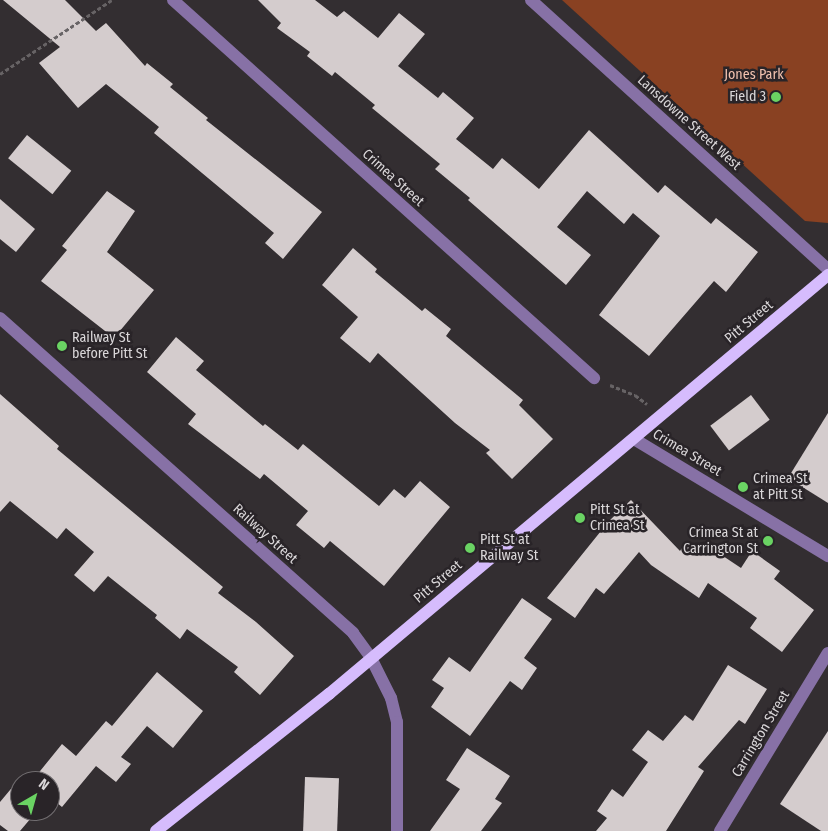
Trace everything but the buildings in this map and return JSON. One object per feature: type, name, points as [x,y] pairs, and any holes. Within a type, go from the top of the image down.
[{"type":"main road","name":"Pitt Street","points":[[156,831],[371,658],[828,275]]},
{"type":"street","name":"Crimea Street","points":[[173,0],[594,378]]},
{"type":"street","name":"Lansdowne Street West","points":[[531,0],[828,269]]},
{"type":"street","name":"Railway Street","points":[[0,318],[344,625],[371,658],[388,686],[397,722],[397,831]]},
{"type":"street","name":"Crimea Street","points":[[634,439],[828,556]]},
{"type":"street","name":"Carrington Street","points":[[720,831],[828,653]]},
{"type":"path","points":[[0,74],[112,0]]},
{"type":"path","points":[[594,378],[635,395],[661,415]]},
{"type":"green space","name":"Jones Park","points":[[562,0],[828,0],[828,223],[805,221]]},
{"type":"place","name":"Field 3","points":[[776,97]]},
{"type":"place","name":"Railway St before Pitt St","points":[[62,346]]},
{"type":"place","name":"Crimea St at Pitt St","points":[[743,487]]},
{"type":"place","name":"Pitt St at Crimea St","points":[[580,518]]},
{"type":"place","name":"Crimea St at Carrington St","points":[[768,541]]},
{"type":"place","name":"Pitt St at Railway St","points":[[470,548]]}]
